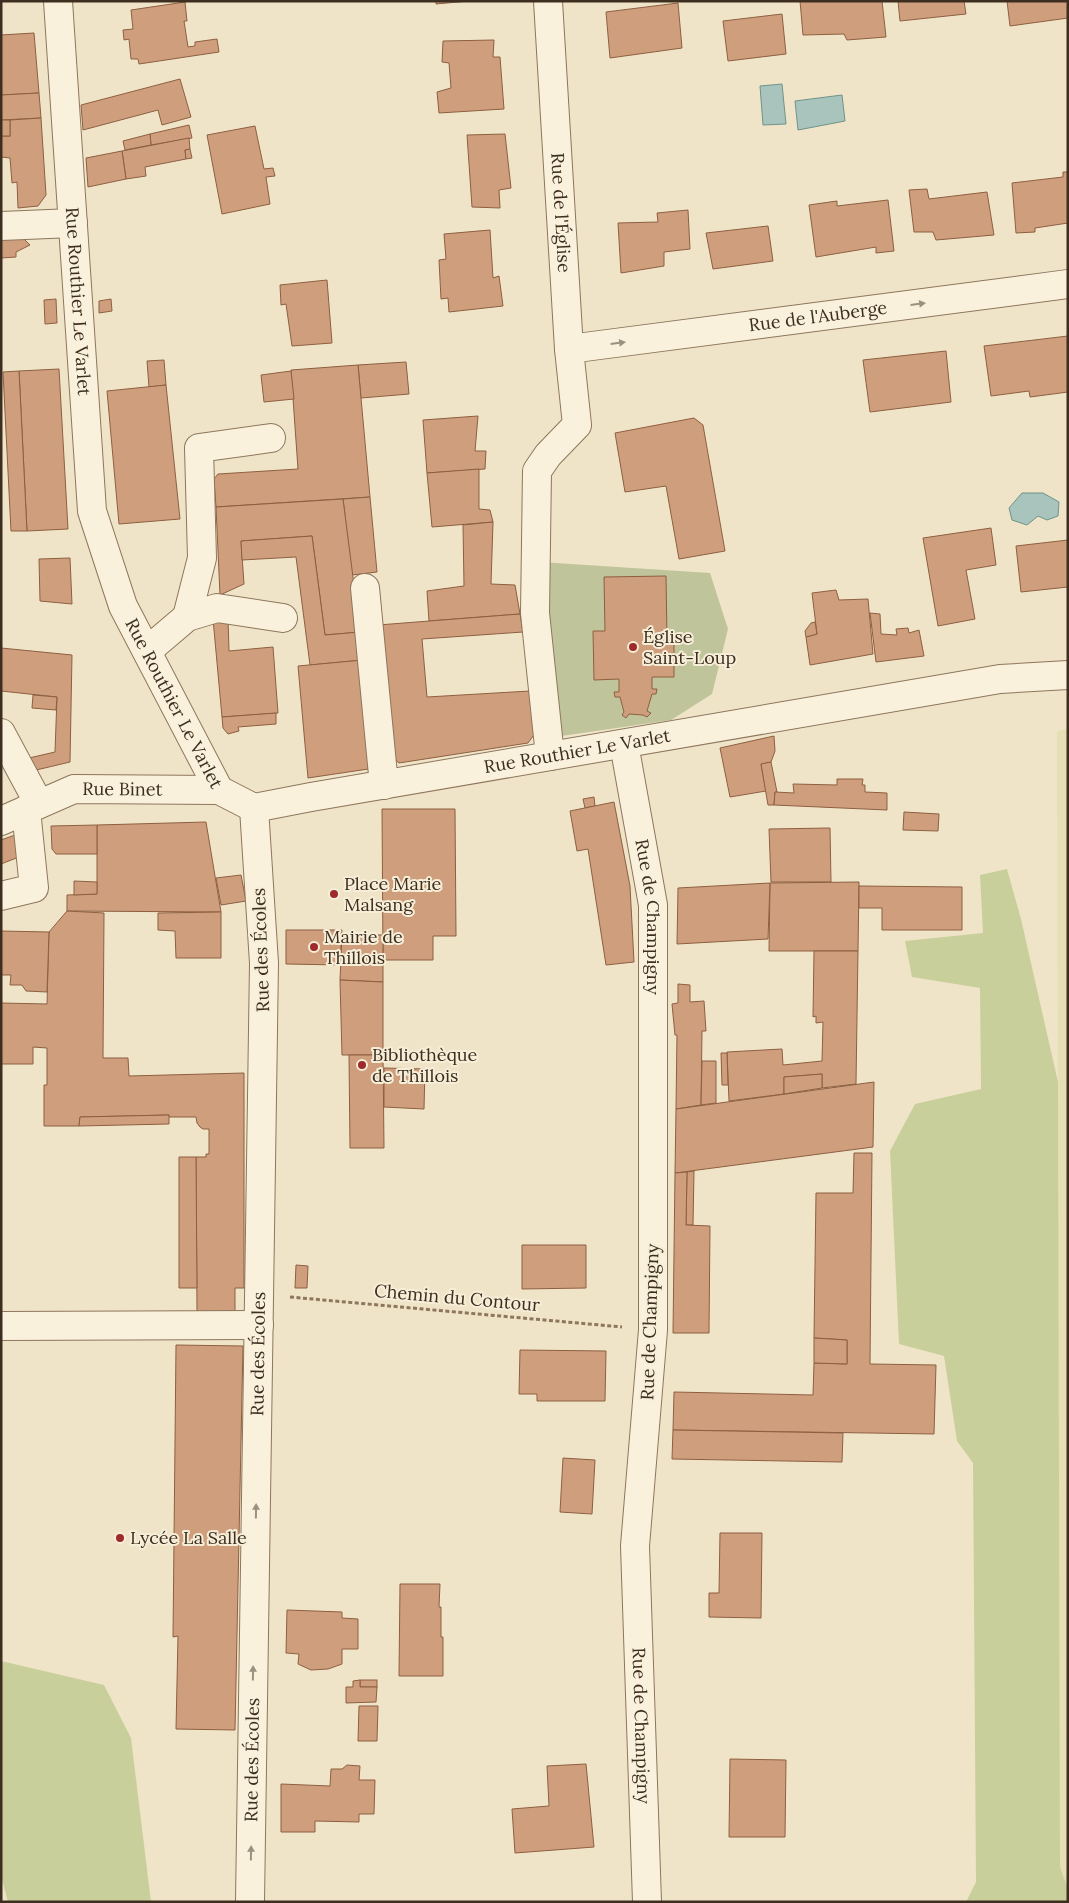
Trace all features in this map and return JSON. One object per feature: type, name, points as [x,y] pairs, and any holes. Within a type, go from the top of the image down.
[{"type":"street","name":"Rue Routhier Le Varlet","points":[[58,1],[92,511],[123,606],[219,790],[254,808],[1000,679],[1068,675]]},
{"type":"street","name":"Rue de l'Église","points":[[548,1],[569,349],[577,425],[548,455],[537,471],[535,613],[550,756]]},
{"type":"street","points":[[1,226],[73,223]]},
{"type":"street","name":"Rue de l'Auberge","points":[[569,349],[1068,284]]},
{"type":"street","points":[[187,617],[202,558],[199,448],[271,438]]},
{"type":"street","points":[[365,588],[384,785]]},
{"type":"street","points":[[146,651],[187,617],[217,608],[283,618]]},
{"type":"street","points":[[1,733],[33,807],[34,888],[1,896]]},
{"type":"street","name":"Rue de Champigny","points":[[624,744],[653,905],[653,1330],[635,1546],[648,1902]]},
{"type":"street","name":"Rue Binet","points":[[1,821],[74,789],[219,790]]},
{"type":"street","name":"Rue des Écoles","points":[[250,1902],[264,963],[254,808]]},
{"type":"street","points":[[1,1326],[259,1325]]},
{"type":"path","name":"Chemin du Contour","points":[[259,1294],[653,1330]]},
{"type":"shaded area","points":[[1068,729],[1068,1902],[1060,1902],[1057,731]]},
{"type":"green space","points":[[540,562],[710,573],[728,629],[712,694],[671,720],[555,737]]},
{"type":"green space","points":[[1007,869],[1021,919],[1058,1082],[1060,1867],[1068,1889],[1068,1902],[966,1902],[976,1882],[973,1463],[957,1441],[944,1356],[899,1344],[890,1151],[915,1104],[981,1089],[980,988],[912,977],[905,941],[983,933],[980,875]]},
{"type":"green space","points":[[1,1661],[104,1685],[131,1738],[151,1902],[8,1902],[1,1876]]},
{"type":"water","points":[[782,84],[786,124],[763,125],[760,86]]},
{"type":"water","points":[[842,95],[845,121],[798,130],[795,101]]},
{"type":"water","points":[[1022,493],[1043,493],[1059,502],[1058,516],[1047,520],[1038,516],[1027,525],[1012,520],[1009,508]]},
{"type":"building","points":[[436,1],[469,1],[436,4]]},
{"type":"building","points":[[800,1],[882,1],[886,37],[847,40],[844,34],[803,35]]},
{"type":"building","points":[[898,1],[964,1],[966,14],[900,21]]},
{"type":"building","points":[[1007,1],[1068,1],[1068,18],[1010,26]]},
{"type":"building","points":[[185,2],[187,21],[184,21],[188,47],[195,46],[195,42],[217,39],[219,52],[139,64],[138,59],[131,59],[129,39],[124,40],[123,30],[133,29],[131,10]]},
{"type":"building","points":[[678,3],[682,48],[610,58],[606,12]]},
{"type":"building","points":[[782,14],[786,54],[728,61],[723,21]]},
{"type":"building","points":[[34,33],[39,93],[1,95],[1,35]]},
{"type":"building","points":[[494,40],[493,57],[500,57],[504,109],[439,113],[437,92],[451,88],[449,63],[442,62],[443,41]]},
{"type":"building","points":[[180,79],[191,117],[162,125],[158,110],[83,130],[81,105]]},
{"type":"building","points":[[39,93],[41,118],[1,120],[1,95]]},
{"type":"building","points":[[41,118],[46,195],[38,206],[18,208],[17,182],[12,183],[10,158],[1,157],[1,136],[10,136],[10,120]]},
{"type":"building","points":[[1,120],[10,120],[10,136],[1,136]]},
{"type":"building","points":[[189,125],[192,138],[151,145],[150,134]]},
{"type":"building","points":[[255,126],[264,169],[273,168],[275,176],[266,177],[270,204],[222,214],[207,135]]},
{"type":"building","points":[[150,134],[151,145],[125,150],[123,141]]},
{"type":"building","points":[[505,134],[511,188],[499,190],[500,208],[472,207],[467,135]]},
{"type":"building","points":[[189,138],[190,149],[185,150],[186,159],[145,167],[146,176],[126,179],[122,151]]},
{"type":"building","points":[[190,149],[192,158],[186,159],[185,150]]},
{"type":"building","points":[[122,151],[126,179],[88,187],[86,158]]},
{"type":"building","points":[[1063,172],[1068,172],[1068,223],[1035,228],[1035,232],[1016,233],[1012,183],[1063,177]]},
{"type":"building","points":[[927,189],[929,199],[987,192],[994,235],[936,240],[933,232],[914,232],[909,190]]},
{"type":"building","points":[[888,200],[894,251],[876,253],[876,247],[816,257],[809,205],[837,201],[837,206]]},
{"type":"building","points":[[688,210],[690,249],[664,252],[664,266],[621,273],[618,223],[658,222],[657,213]]},
{"type":"building","points":[[768,226],[773,261],[713,269],[706,233]]},
{"type":"building","points":[[490,230],[493,278],[499,276],[503,306],[449,312],[448,298],[441,299],[439,260],[446,259],[444,234]]},
{"type":"building","points":[[22,237],[30,245],[16,252],[16,257],[1,258],[1,238]]},
{"type":"building","points":[[327,280],[332,343],[292,346],[286,304],[281,305],[280,285]]},
{"type":"building","points":[[56,299],[57,323],[45,324],[44,300]]},
{"type":"building","points":[[111,299],[112,311],[99,313],[99,301]]},
{"type":"building","points":[[1068,336],[1068,392],[1030,397],[1029,391],[991,396],[984,346]]},
{"type":"building","points":[[946,351],[951,402],[870,412],[863,360]]},
{"type":"building","points":[[164,360],[166,385],[149,387],[147,361]]},
{"type":"building","points":[[406,362],[409,394],[361,398],[358,365]]},
{"type":"building","points":[[358,365],[370,497],[216,507],[214,479],[218,474],[298,469],[291,370]]},
{"type":"building","points":[[59,369],[68,529],[27,531],[19,371]]},
{"type":"building","points":[[19,371],[27,531],[11,531],[3,372]]},
{"type":"building","points":[[291,371],[294,399],[264,402],[261,375]]},
{"type":"building","points":[[166,385],[180,519],[119,524],[107,391]]},
{"type":"building","points":[[478,416],[475,451],[486,451],[485,469],[427,473],[423,420]]},
{"type":"building","points":[[694,418],[703,425],[725,551],[679,559],[666,486],[625,492],[615,433]]},
{"type":"building","points":[[479,469],[479,509],[490,510],[493,522],[432,527],[427,473]]},
{"type":"building","points":[[370,497],[377,572],[352,575],[343,499]]},
{"type":"building","points":[[343,499],[360,632],[325,635],[312,536],[241,541],[244,584],[220,595],[216,507]]},
{"type":"building","points":[[493,522],[491,584],[515,585],[520,614],[429,621],[427,591],[464,586],[463,525]]},
{"type":"building","points":[[991,528],[996,565],[966,570],[975,619],[938,626],[923,538]]},
{"type":"building","points":[[312,536],[325,635],[360,632],[363,660],[310,665],[296,557],[242,560],[241,541]]},
{"type":"building","points":[[1068,540],[1068,587],[1021,592],[1016,546]]},
{"type":"building","points":[[70,558],[72,604],[40,601],[39,559]]},
{"type":"building","name":"Église Saint-Loup","points":[[666,576],[667,639],[673,642],[674,645],[674,677],[652,677],[652,689],[657,689],[656,694],[652,694],[647,711],[651,713],[647,717],[629,714],[626,718],[622,715],[624,712],[620,697],[615,697],[614,692],[619,692],[619,679],[594,680],[593,631],[605,631],[604,577]]},
{"type":"building","points":[[836,590],[839,600],[868,599],[873,654],[810,665],[806,637],[817,634],[812,593]]},
{"type":"building","points":[[870,613],[880,614],[881,634],[897,635],[896,629],[908,628],[909,633],[919,630],[924,656],[876,662]]},
{"type":"building","points":[[520,614],[523,632],[422,639],[427,697],[530,691],[536,732],[528,743],[399,763],[390,755],[378,625]]},
{"type":"building","points":[[213,619],[228,619],[229,651],[273,647],[278,713],[222,717]]},
{"type":"building","points":[[815,622],[817,634],[806,637],[805,631],[811,623]]},
{"type":"building","points":[[1,648],[72,655],[70,762],[32,771],[29,758],[55,752],[57,697],[1,691]]},
{"type":"building","points":[[363,660],[375,768],[308,778],[298,666]]},
{"type":"building","points":[[33,695],[57,697],[56,710],[32,708]]},
{"type":"building","points":[[276,713],[276,724],[238,727],[239,731],[228,734],[223,728],[222,717]]},
{"type":"building","points":[[774,736],[775,751],[771,762],[761,764],[766,791],[730,797],[720,748]]},
{"type":"building","points":[[771,762],[777,792],[775,792],[774,805],[768,805],[761,764]]},
{"type":"building","points":[[837,779],[863,779],[862,785],[865,785],[865,792],[887,793],[887,810],[774,805],[775,792],[794,793],[793,784],[837,785]]},
{"type":"building","points":[[594,797],[595,806],[585,808],[583,799]]},
{"type":"building","points":[[614,802],[630,886],[634,962],[606,965],[588,849],[577,851],[570,811]]},
{"type":"building","points":[[382,809],[455,809],[456,936],[433,936],[433,960],[383,960]]},
{"type":"building","points":[[904,812],[939,814],[938,831],[903,830]]},
{"type":"building","points":[[206,822],[221,912],[67,911],[67,895],[97,894],[97,825]]},
{"type":"building","points":[[97,825],[97,854],[56,854],[52,849],[51,826]]},
{"type":"building","points":[[830,828],[831,882],[771,882],[769,829]]},
{"type":"building","points":[[18,834],[19,857],[1,864],[1,840]]},
{"type":"building","points":[[241,875],[246,901],[221,905],[216,878]]},
{"type":"building","points":[[74,881],[97,882],[97,894],[74,895]]},
{"type":"building","points":[[859,882],[858,951],[769,951],[770,883]]},
{"type":"building","points":[[770,883],[768,939],[677,944],[678,888]]},
{"type":"building","points":[[859,886],[962,887],[962,930],[882,930],[882,908],[859,908]]},
{"type":"building","points":[[67,911],[104,913],[103,1058],[128,1058],[129,1076],[244,1073],[244,1288],[235,1288],[235,1313],[197,1312],[196,1157],[206,1157],[206,1154],[209,1154],[209,1129],[200,1127],[196,1117],[169,1117],[169,1115],[80,1117],[79,1126],[44,1126],[44,1085],[47,1085],[47,1048],[33,1047],[33,1064],[1,1064],[1,1003],[47,1004],[49,932]]},
{"type":"building","points":[[221,912],[221,958],[176,958],[175,931],[158,930],[158,913]]},
{"type":"building","name":"Mairie de Thillois","points":[[286,930],[342,930],[340,965],[286,964]]},
{"type":"building","points":[[1,931],[49,932],[47,992],[26,991],[22,985],[10,985],[11,975],[1,975]]},
{"type":"building","points":[[342,935],[383,935],[383,982],[340,980]]},
{"type":"building","points":[[814,951],[858,951],[856,1084],[822,1088],[822,1074],[784,1077],[784,1094],[729,1101],[727,1052],[782,1049],[783,1065],[822,1061],[823,1022],[816,1023],[816,1016],[813,1017]]},
{"type":"building","points":[[340,980],[383,982],[383,1055],[342,1055]]},
{"type":"building","points":[[678,984],[690,985],[690,1002],[704,1001],[706,1031],[702,1031],[701,1105],[676,1109],[677,1035],[675,1035],[672,1004],[678,1003]]},
{"type":"building","points":[[721,1053],[727,1053],[728,1085],[722,1085]]},
{"type":"building","points":[[349,1055],[383,1055],[384,1148],[350,1148]]},
{"type":"building","points":[[702,1061],[716,1061],[716,1103],[701,1105]]},
{"type":"building","points":[[384,1068],[425,1069],[424,1109],[384,1107]]},
{"type":"building","points":[[822,1074],[822,1088],[784,1094],[784,1077]]},
{"type":"building","points":[[874,1082],[873,1147],[675,1173],[676,1109]]},
{"type":"building","points":[[169,1115],[169,1124],[79,1126],[80,1117]]},
{"type":"building","points":[[854,1153],[872,1153],[870,1364],[936,1365],[934,1434],[673,1430],[674,1392],[813,1395],[814,1363],[847,1364],[847,1340],[814,1338],[816,1193],[853,1193]]},
{"type":"building","points":[[179,1157],[196,1157],[197,1288],[179,1288]]},
{"type":"building","points":[[694,1171],[693,1225],[686,1225],[687,1172]]},
{"type":"building","points":[[687,1172],[686,1225],[710,1226],[709,1333],[673,1333],[675,1173]]},
{"type":"building","points":[[522,1245],[586,1245],[586,1288],[522,1289]]},
{"type":"building","points":[[296,1265],[308,1266],[307,1288],[295,1288]]},
{"type":"building","points":[[814,1338],[847,1340],[847,1364],[814,1363]]},
{"type":"building","points":[[176,1345],[243,1346],[235,1730],[176,1729],[178,1636],[173,1637]]},
{"type":"building","points":[[520,1350],[606,1351],[605,1401],[537,1401],[537,1394],[519,1394]]},
{"type":"building","points":[[673,1430],[843,1433],[842,1462],[672,1459]]},
{"type":"building","points":[[563,1458],[595,1460],[592,1514],[560,1512]]},
{"type":"building","points":[[720,1533],[762,1533],[761,1618],[709,1617],[709,1593],[719,1593]]},
{"type":"building","points":[[400,1584],[440,1584],[439,1607],[441,1607],[441,1637],[443,1637],[443,1676],[399,1676]]},
{"type":"building","points":[[287,1610],[342,1612],[342,1618],[358,1619],[358,1649],[342,1649],[342,1664],[328,1669],[311,1670],[298,1664],[299,1654],[286,1653]]},
{"type":"building","points":[[360,1680],[377,1680],[377,1687],[360,1687]]},
{"type":"building","points":[[360,1680],[360,1687],[377,1687],[376,1702],[346,1703],[346,1687],[353,1687],[353,1681]]},
{"type":"building","points":[[359,1706],[378,1706],[377,1741],[358,1741]]},
{"type":"building","points":[[730,1759],[786,1760],[785,1837],[729,1837]]},
{"type":"building","points":[[586,1764],[594,1847],[515,1853],[512,1809],[549,1806],[547,1766]]},
{"type":"building","points":[[347,1765],[360,1766],[359,1780],[375,1780],[374,1814],[359,1814],[359,1822],[315,1821],[315,1832],[281,1832],[281,1784],[330,1786],[331,1769],[342,1769]]},
{"type":"place","name":"Église Saint-Loup","points":[[633,647]]},
{"type":"place","name":"Place Marie Malsang","points":[[334,894]]},
{"type":"place","name":"Mairie de Thillois","points":[[314,947]]},
{"type":"place","name":"Bibliothèque de Thillois","points":[[362,1065]]},
{"type":"place","name":"Lycée La Salle","points":[[120,1538]]}]
